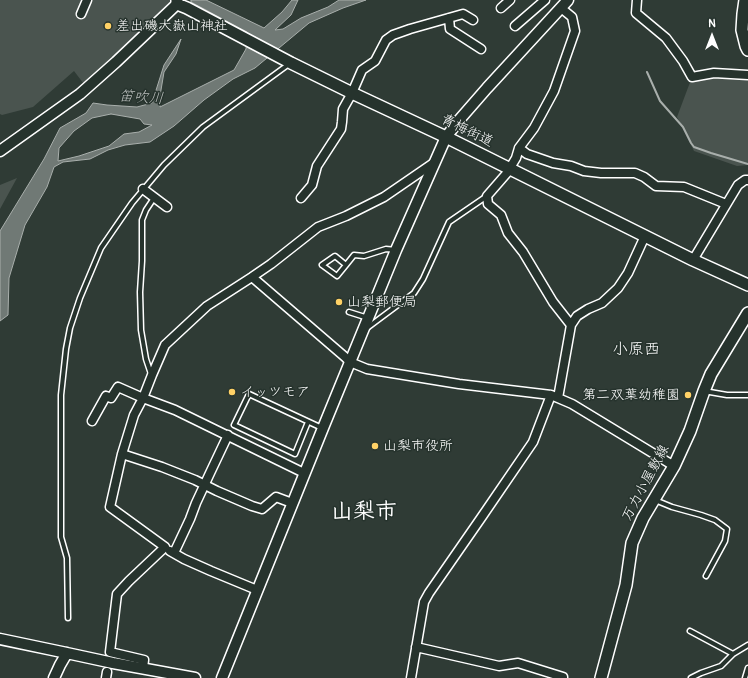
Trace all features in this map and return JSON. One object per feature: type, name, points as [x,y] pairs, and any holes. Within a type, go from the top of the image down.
[{"type":"main road","points":[[745,0],[742,30],[748,50]]},
{"type":"main road","name":"青梅街道","points":[[180,4],[289,62],[446,137],[510,170],[748,286]]},
{"type":"main road","name":"万力小屋敷線","points":[[601,678],[626,585],[632,543],[643,518],[674,466],[690,431],[711,374],[748,313]]},
{"type":"street","points":[[81,14],[87,0]]},
{"type":"street","points":[[501,8],[510,0]]},
{"type":"street","points":[[515,26],[536,3],[545,0]]},
{"type":"street","points":[[222,678],[304,473],[364,331],[396,250],[446,137],[487,88],[568,0]]},
{"type":"street","points":[[637,0],[636,13],[666,38],[683,61],[692,77],[714,73],[748,75]]},
{"type":"street","points":[[0,151],[80,94],[180,4]]},
{"type":"street","points":[[561,8],[572,17],[575,30],[554,91],[534,128],[519,148],[510,170],[487,196],[488,204],[500,215],[508,233],[523,252],[553,302],[571,325]]},
{"type":"street","points":[[301,198],[312,185],[317,166],[341,129],[343,109],[362,70],[375,61],[386,40],[393,35],[463,14],[473,20]]},
{"type":"street","points":[[449,18],[450,29],[481,49]]},
{"type":"street","points":[[519,148],[527,154],[584,171],[601,173],[635,173],[644,177],[656,186],[684,187],[726,204]]},
{"type":"street","points":[[257,590],[211,571],[174,553],[110,507],[122,454],[134,415],[143,398],[165,345],[207,306],[271,264],[318,227],[346,216],[384,197],[435,162]]},
{"type":"street","points":[[693,260],[738,185],[745,180],[748,180]]},
{"type":"street","points":[[143,190],[167,207]]},
{"type":"street","points":[[412,678],[424,602],[533,442],[555,396],[571,325],[577,316],[602,303],[618,288],[628,273],[645,236]]},
{"type":"street","points":[[252,277],[350,362],[367,369],[459,384],[555,396],[572,404],[674,466]]},
{"type":"street","points":[[92,422],[106,396],[111,398],[118,387],[175,410],[304,473]]},
{"type":"street","points":[[174,553],[228,435]]},
{"type":"street","points":[[122,454],[162,467],[262,509],[276,497],[292,503]]},
{"type":"street","points":[[143,668],[144,660],[110,652],[117,594],[165,547]]},
{"type":"street","points":[[0,639],[113,663],[195,678]]},
{"type":"street","points":[[416,647],[499,666],[518,663],[563,678]]},
{"type":"street","points":[[54,678],[65,652]]},
{"type":"lane","points":[[68,618],[67,558],[61,537],[61,395],[70,328],[80,298],[101,248],[132,203],[164,165],[203,127],[289,62]]},
{"type":"lane","points":[[364,331],[414,292],[423,279],[449,222],[487,196]]},
{"type":"lane","points":[[152,375],[146,359],[141,330],[140,292],[142,220],[146,210],[154,198]]},
{"type":"lane","points":[[346,265],[335,256],[322,265],[337,276],[346,265],[354,255],[364,256],[386,249],[393,251],[396,250]]},
{"type":"lane","points":[[349,312],[368,318]]},
{"type":"lane","points":[[704,390],[727,395],[748,395]]},
{"type":"lane","points":[[308,422],[295,454],[234,425],[250,394],[323,428]]},
{"type":"lane","points":[[654,500],[714,520],[727,529],[725,541],[706,576]]},
{"type":"lane","points":[[690,631],[733,654]]},
{"type":"lane","points":[[691,678],[721,666],[733,654],[748,645]]},
{"type":"lane","points":[[745,678],[748,668]]},
{"type":"shaded area","points":[[0,0],[177,0],[87,88],[74,71],[33,107],[2,115],[0,114]]},
{"type":"shaded area","points":[[191,0],[206,0],[264,28],[282,12],[292,0],[298,0],[291,15],[275,30],[283,29],[301,18],[328,7],[339,0],[366,0],[309,23],[255,68],[233,79],[204,100],[174,126],[150,142],[125,145],[108,150],[90,159],[63,162],[54,167],[47,187],[25,225],[9,278],[8,315],[0,321],[0,231],[44,159],[60,128],[86,113],[93,103],[137,107],[152,103],[164,65],[181,39],[176,54],[164,72],[160,107],[234,70],[246,49],[247,32],[191,2]],"holes":[[[111,114],[140,119],[144,124],[152,125],[139,132],[124,134],[109,146],[58,161],[59,148],[74,131],[92,118]]]},
{"type":"shaded area","points":[[748,75],[748,165],[737,166],[694,151],[677,117],[692,77]]},
{"type":"shaded area","points":[[17,178],[0,209],[0,185]]},
{"type":"waterway","points":[[647,72],[660,101],[683,127],[694,147],[748,164]]},
{"type":"place","name":"差出磯大嶽山神社","points":[[108,26]]},
{"type":"place","name":"山梨郵便局","points":[[339,302]]},
{"type":"place","name":"イッツモア","points":[[232,392]]},
{"type":"place","name":"第二双葉幼稚園","points":[[688,395]]},
{"type":"place","name":"山梨市役所","points":[[375,446]]},
{"type":"district","name":"小原西","points":[[636,350]]},
{"type":"district","name":"山梨市","points":[[364,512]]},
{"type":"water label","name":"笛吹川","points":[[141,98]]}]
